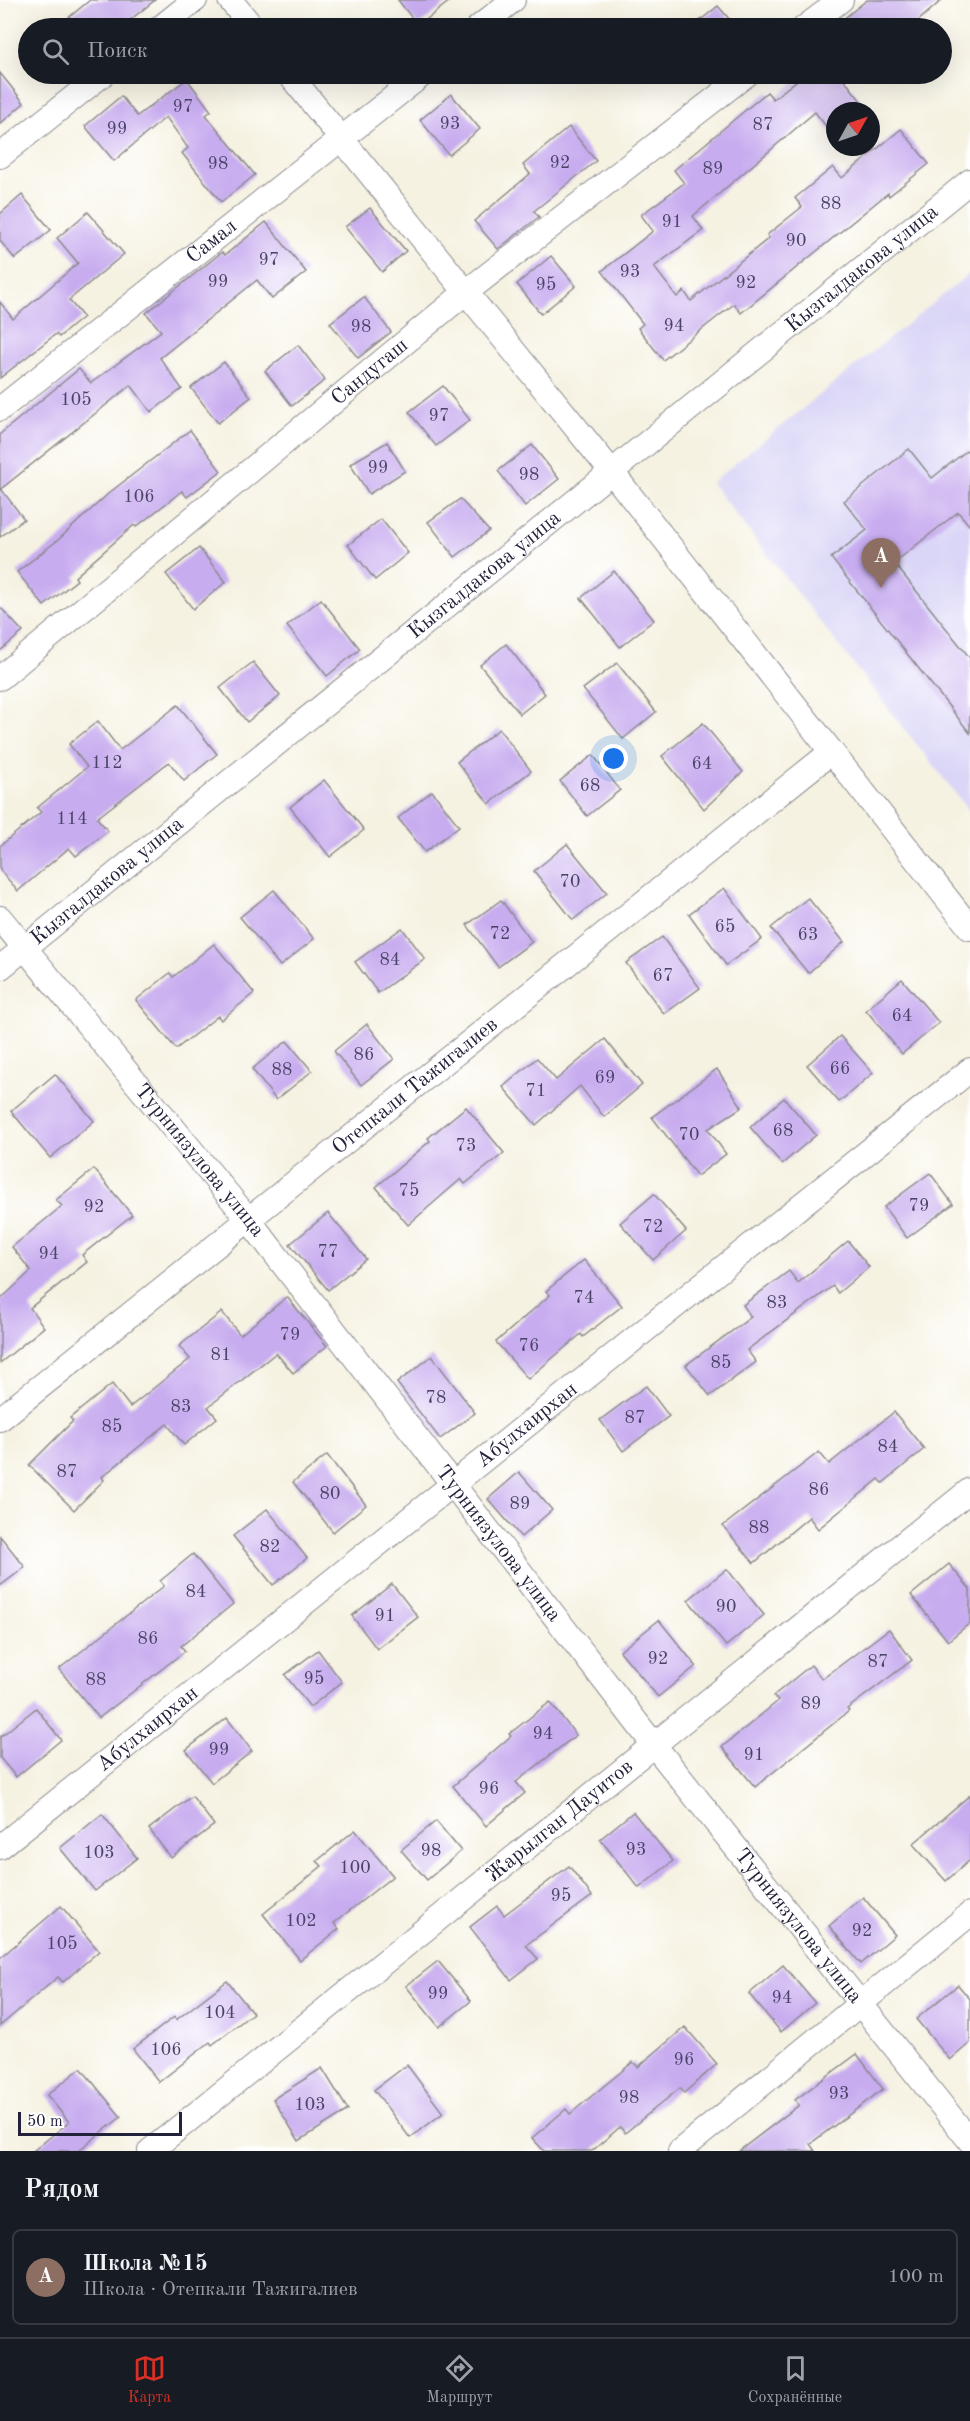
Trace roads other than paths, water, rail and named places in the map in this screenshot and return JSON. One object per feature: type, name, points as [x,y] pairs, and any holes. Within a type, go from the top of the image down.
[{"type":"street","points":[[172,18],[195,0]]},
{"type":"street","points":[[230,0],[245,18]]},
{"type":"street","points":[[490,18],[513,0]]},
{"type":"street","points":[[817,18],[841,0]]},
{"type":"street","points":[[0,156],[90,84]]},
{"type":"street","points":[[297,84],[611,471],[830,753],[970,928]]},
{"type":"street","name":"Самал","points":[[0,409],[411,84]]},
{"type":"street","name":"Сандугаш","points":[[0,678],[466,292],[734,84]]},
{"type":"street","name":"Кызгалдакова улица","points":[[0,968],[970,181]]},
{"type":"street","name":"Отепкали Тажигалиев","points":[[0,1419],[830,753]]},
{"type":"street","name":"Турниязулова улица","points":[[0,918],[249,1220],[654,1745],[970,2141]]},
{"type":"street","name":"Абулхаирхан","points":[[0,1847],[970,1070]]},
{"type":"street","name":"Жарылган Дауитов","points":[[150,2151],[970,1490]]},
{"type":"street","points":[[680,2151],[970,1914]]},
{"type":"place","name":"Школа №15","points":[[881,588]]}]
